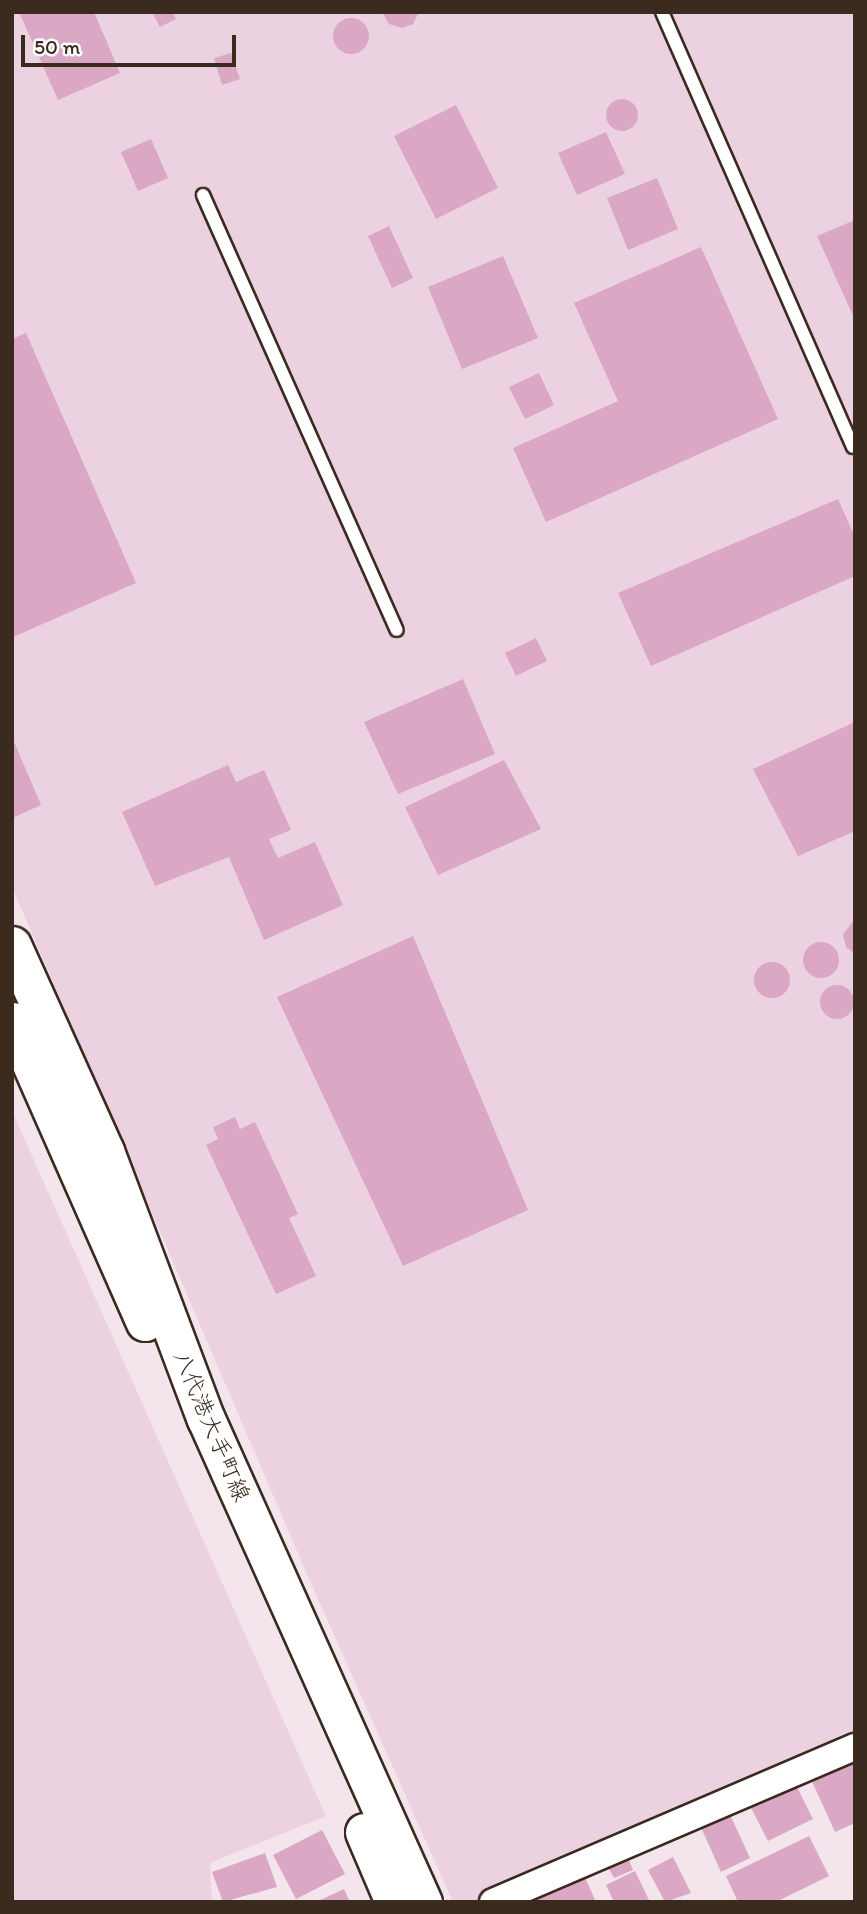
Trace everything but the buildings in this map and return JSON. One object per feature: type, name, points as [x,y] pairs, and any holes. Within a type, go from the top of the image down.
[{"type":"main road","name":"八代港大手町線","points":[[12,945],[105,1152],[206,1419],[423,1902]]},
{"type":"main road","name":"八代港大手町線","points":[[12,1021],[394,1902]]},
{"type":"street","points":[[493,1902],[855,1747]]},
{"type":"lane","points":[[662,12],[853,447]]},
{"type":"lane","points":[[203,195],[397,630]]},
{"type":"shaded area","points":[[12,12],[855,12],[855,1735],[474,1902],[453,1902],[309,1579],[12,887]]},
{"type":"shaded area","points":[[12,1111],[326,1816],[210,1863],[212,1902],[12,1902]]}]
